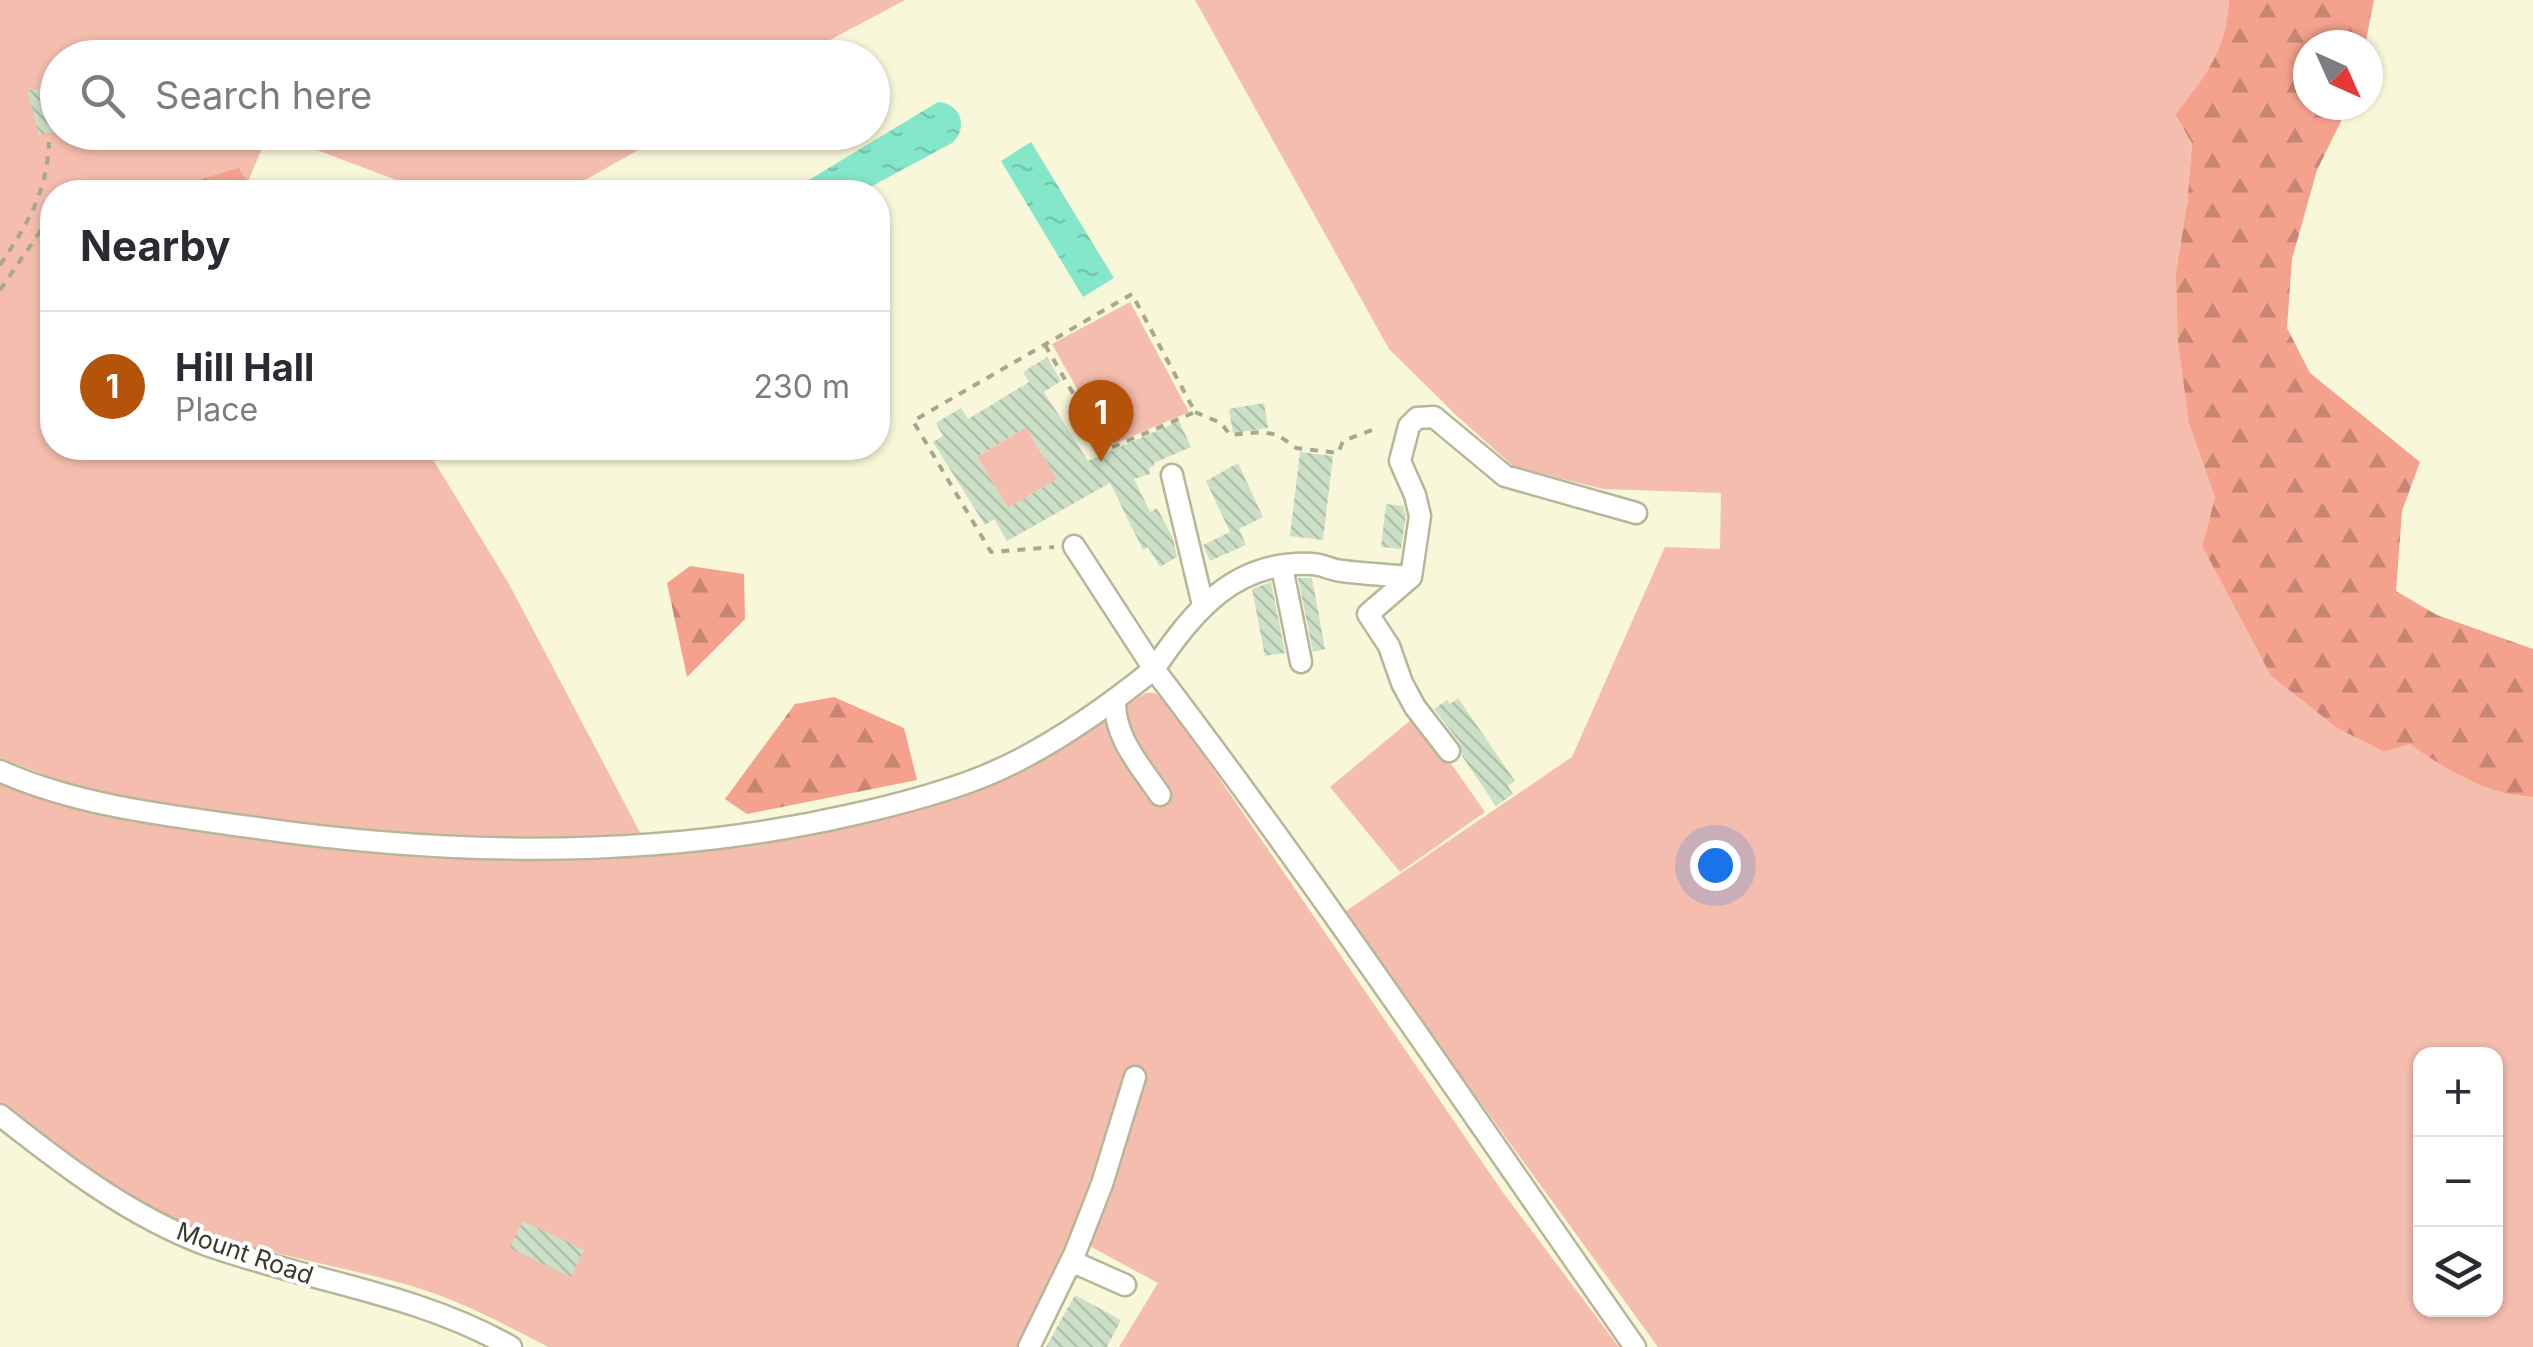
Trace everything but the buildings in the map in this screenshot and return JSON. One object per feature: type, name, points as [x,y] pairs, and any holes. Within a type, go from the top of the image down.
[{"type":"street","points":[[1448,751],[1415,707],[1389,646],[1368,614],[1410,577],[1420,516],[1416,494],[1400,461],[1409,426],[1417,418],[1434,417],[1504,476],[1636,513]]},
{"type":"street","points":[[1172,475],[1203,604]]},
{"type":"street","points":[[1074,546],[1154,669],[1233,772],[1635,1347]]},
{"type":"street","points":[[0,771],[32,786],[113,807],[299,834],[421,844],[562,850],[687,842],[782,830],[924,798],[985,776],[1043,747],[1154,669],[1203,604],[1259,571],[1314,564],[1336,571],[1410,577]]},
{"type":"street","points":[[1282,568],[1301,662]]},
{"type":"street","points":[[1115,700],[1119,734],[1160,795]]},
{"type":"street","points":[[1029,1347],[1072,1261],[1102,1184],[1135,1077]]},
{"type":"street","name":"Mount Road","points":[[0,1115],[110,1196],[204,1243],[264,1264],[442,1312],[490,1340],[511,1347]]},
{"type":"street","points":[[1072,1261],[1125,1284]]},
{"type":"path","points":[[43,180],[49,150]]},
{"type":"path","points":[[0,264],[33,215],[40,190]]},
{"type":"path","points":[[0,290],[40,232]]},
{"type":"path","points":[[1074,546],[992,552],[912,421],[1132,294],[1195,412],[1221,423],[1230,436],[1262,432],[1278,435],[1296,448],[1338,454],[1343,442],[1372,430]]},
{"type":"path","points":[[1045,344],[1106,450],[1195,412]]},
{"type":"shaded area","points":[[0,0],[905,0],[830,40],[40,40],[40,150],[261,150],[249,180],[40,180],[40,460],[433,460],[509,584],[643,838],[460,838],[277,823],[118,796],[104,797],[0,758]]},
{"type":"shaded area","points":[[1195,0],[2229,0],[2219,49],[2175,116],[2192,142],[2187,205],[2189,423],[2215,498],[2202,546],[2271,676],[2337,728],[2384,752],[2410,743],[2483,786],[2533,797],[2533,1347],[1658,1347],[1343,913],[1572,757],[1665,547],[1720,549],[1721,493],[1603,489],[1514,467],[1389,349]]},
{"type":"shaded area","points":[[317,150],[638,150],[585,180],[396,180]]},
{"type":"shaded area","points":[[1130,302],[1189,412],[1109,446],[1052,344]]},
{"type":"shaded area","points":[[1026,427],[1057,479],[1008,508],[977,457]]},
{"type":"shaded area","points":[[1146,693],[1155,693],[1167,702],[1504,1194],[1619,1347],[1119,1347],[1158,1283],[1073,1237],[1019,1347],[548,1347],[439,1295],[212,1235],[151,1210],[53,1148],[0,1105],[0,780],[112,815],[299,843],[565,859],[689,852],[786,837],[1047,753]]},
{"type":"shaded area","points":[[1417,715],[1485,812],[1400,872],[1330,787]]},
{"type":"green space","points":[[2229,0],[2374,0],[2368,30],[2293,30],[2293,120],[2342,120],[2317,170],[2292,259],[2287,328],[2310,373],[2420,462],[2402,511],[2396,591],[2437,615],[2533,649],[2533,797],[2483,786],[2410,744],[2384,752],[2337,728],[2271,676],[2202,546],[2215,498],[2189,423],[2178,342],[2176,274],[2192,143],[2175,115],[2219,49]]},
{"type":"green space","points":[[239,168],[246,180],[198,180]]},
{"type":"green space","points":[[690,566],[744,574],[745,619],[687,677],[667,583]]},
{"type":"green space","points":[[834,697],[904,728],[917,780],[747,814],[725,799],[795,704]]},
{"type":"water","points":[[938,102],[952,107],[960,117],[960,130],[952,143],[883,180],[809,180],[859,150],[890,150],[890,131]]},
{"type":"water","points":[[1031,142],[1114,278],[1083,297],[1001,161]]},
{"type":"place","name":"Hill Hall","points":[[1101,462]]}]
